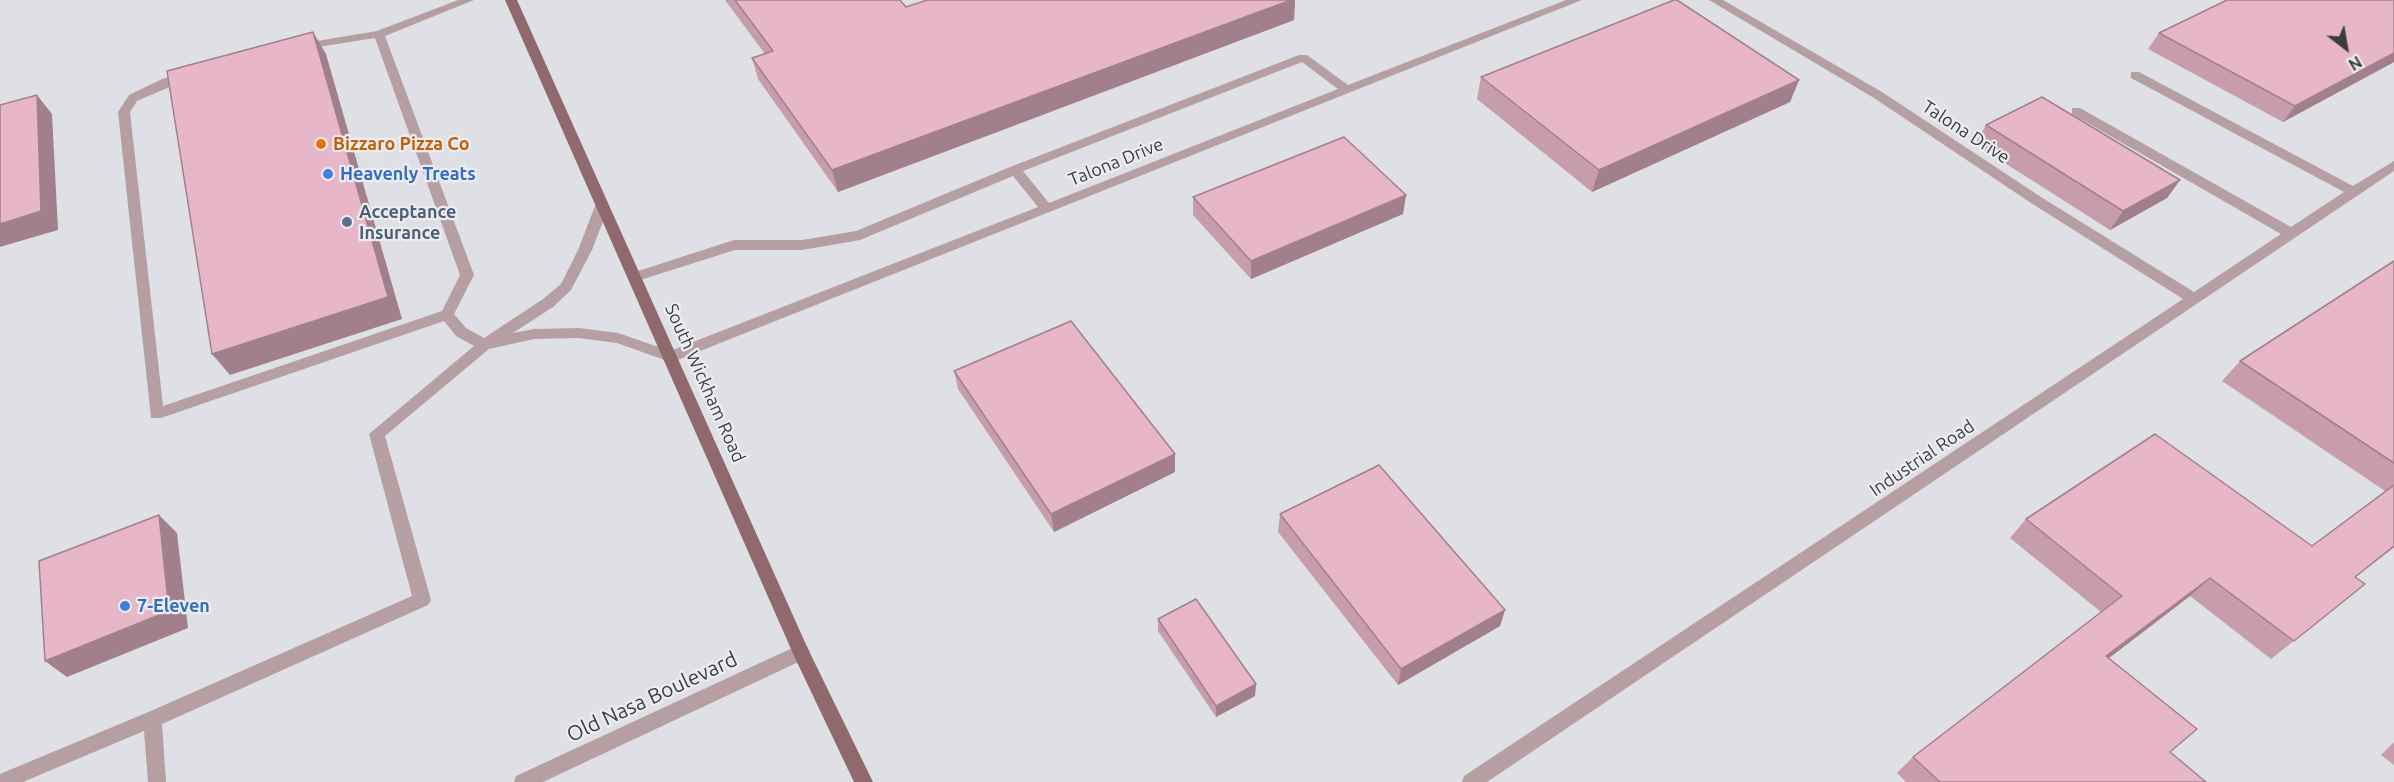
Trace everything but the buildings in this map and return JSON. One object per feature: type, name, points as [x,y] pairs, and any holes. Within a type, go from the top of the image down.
[{"type":"main road","name":"South Wickham Road","points":[[511,0],[801,652],[864,782]]},
{"type":"street","points":[[284,51],[326,41],[379,34],[468,0]]},
{"type":"street","name":"Talona Drive","points":[[670,357],[1576,0]]},
{"type":"street","name":"Talona Drive","points":[[1715,0],[1878,96],[2036,200],[2194,299]]},
{"type":"street","points":[[198,73],[166,82],[133,98],[124,112],[156,414],[447,315],[467,275],[379,34]]},
{"type":"street","points":[[634,277],[734,245],[802,245],[852,237],[1303,57],[1347,90]]},
{"type":"street","points":[[2135,75],[2353,192]]},
{"type":"street","points":[[2076,111],[2292,234]]},
{"type":"street","name":"Industrial Road","points":[[1471,782],[2394,165]]},
{"type":"street","points":[[1016,170],[1047,208]]},
{"type":"street","points":[[4,781],[152,719],[422,600],[377,434],[485,345],[548,303],[566,287],[585,250],[602,206]]},
{"type":"street","points":[[447,315],[461,332],[485,345],[534,334],[579,333],[618,338],[670,357]]},
{"type":"street","name":"Old Nasa Boulevard","points":[[523,782],[801,652]]},
{"type":"street","points":[[152,719],[157,782]]},
{"type":"place","name":"Bizzaro Pizza Co","points":[[321,144]]},
{"type":"place","name":"Heavenly Treats","points":[[328,174]]},
{"type":"place","name":"Acceptance Insurance","points":[[347,222]]},
{"type":"place","name":"7-Eleven","points":[[125,606]]}]
